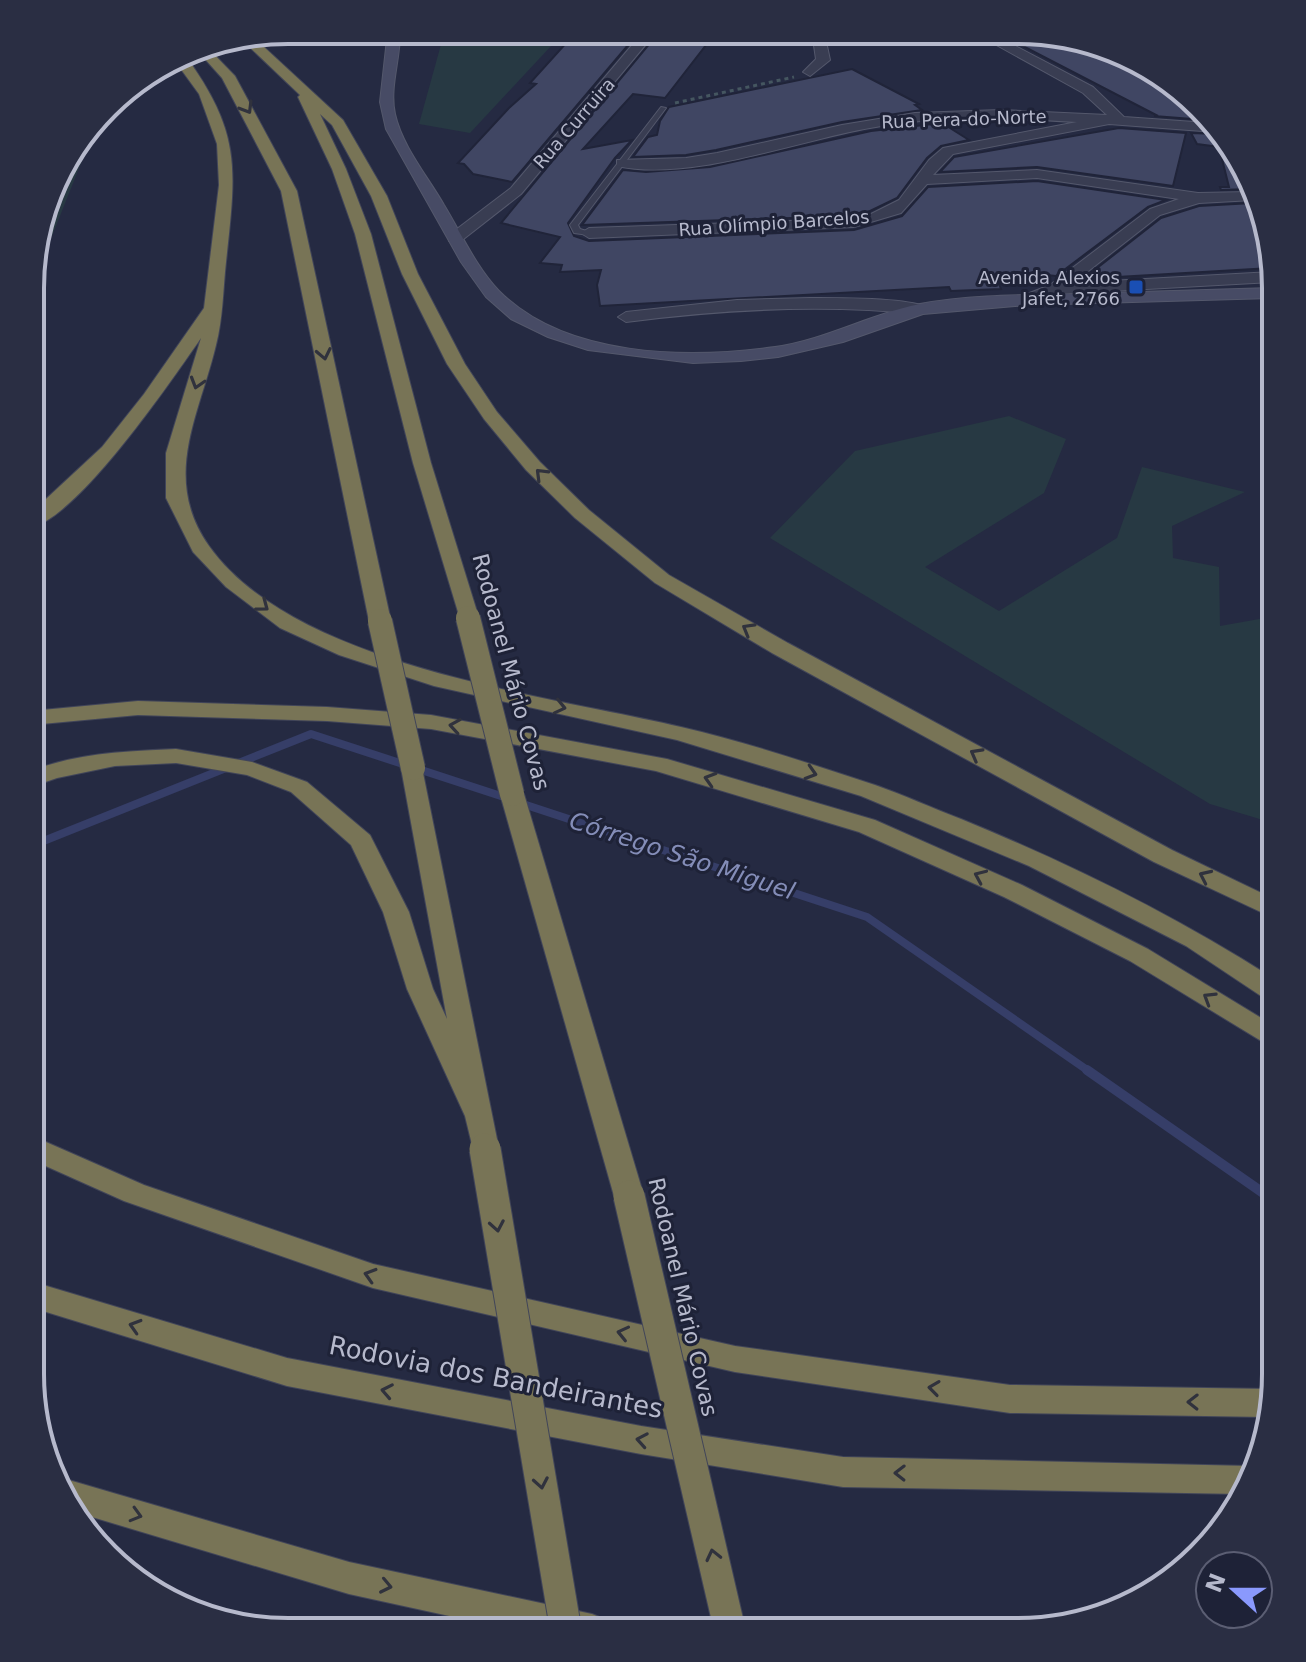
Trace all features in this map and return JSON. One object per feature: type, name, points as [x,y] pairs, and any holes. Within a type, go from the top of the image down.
[{"type":"highway","name":"Rodoanel Mário Covas","points":[[256,46],[299,84],[339,169],[363,234],[422,463],[468,618],[512,794],[629,1196],[727,1617]]},
{"type":"highway","points":[[210,57],[228,76],[248,109],[289,191],[413,768],[485,1149],[564,1617]]},
{"type":"highway","points":[[186,67],[206,94],[224,144],[227,185],[209,341],[175,453],[176,498],[200,548],[233,583],[287,624],[347,650],[442,681],[682,734],[869,791],[1038,860],[1195,940],[1261,983]]},
{"type":"highway","points":[[299,84],[338,123],[379,196],[410,274],[456,364],[507,435],[582,514],[662,579],[780,648],[1163,856],[1261,903]]},
{"type":"highway","points":[[44,512],[61,500],[125,435],[214,307]]},
{"type":"highway","points":[[44,717],[138,708],[327,714],[431,722],[659,764],[867,826],[1013,891],[1139,955],[1261,1031]]},
{"type":"highway","points":[[44,775],[115,759],[176,756],[252,769],[299,787],[361,841],[396,912],[420,989],[476,1111]]},
{"type":"highway","points":[[44,1152],[134,1193],[373,1276],[735,1359],[1010,1399],[1259,1403]]},
{"type":"highway","name":"Rodovia dos Bandeirantes","points":[[44,1298],[287,1372],[641,1440],[843,1472],[1238,1479]]},
{"type":"highway","points":[[78,1498],[349,1578],[528,1617]]},
{"type":"main road","points":[[395,44],[385,86],[385,111],[455,238],[492,293],[517,315],[554,333],[594,346],[693,358],[778,352],[837,338],[921,309],[1028,300],[1262,293]]},
{"type":"street","name":"Rua Curruira","points":[[455,238],[516,191],[640,44]]},
{"type":"street","points":[[810,72],[823,60],[820,44]]},
{"type":"street","points":[[1002,44],[1088,90],[1118,118]]},
{"type":"street","name":"Rua Pera-do-Norte","points":[[622,163],[669,166],[690,163],[873,123],[902,120],[1032,115],[1118,118],[1202,127]]},
{"type":"street","name":"Rua Olímpio Barcelos","points":[[589,233],[862,219],[895,211],[925,180],[934,161],[948,151],[1118,118]]},
{"type":"street","points":[[925,180],[1037,174],[1107,182],[1198,198],[1244,196]]},
{"type":"street","points":[[1028,300],[1054,289],[1155,212],[1198,198]]},
{"type":"street","points":[[442,216],[492,209]]},
{"type":"street","points":[[1054,289],[1261,278]]},
{"type":"street","points":[[626,317],[718,306],[779,303],[868,304],[921,309]]},
{"type":"lane","points":[[589,233],[577,231],[574,225],[663,108]]},
{"type":"path","points":[[663,108],[810,72]]},
{"type":"shaded area","points":[[441,44],[553,44],[470,133],[419,124]]},
{"type":"shaded area","points":[[85,153],[52,236],[57,209]]},
{"type":"shaded area","points":[[1009,416],[1066,439],[1044,493],[925,567],[999,611],[1117,538],[1142,467],[1245,492],[1172,526],[1173,558],[1219,567],[1220,626],[1262,619],[1262,820],[1210,804],[770,538],[855,451]]},
{"type":"building","points":[[565,44],[629,44],[512,182],[473,174],[464,164],[458,163],[536,84],[530,83]]},
{"type":"building","points":[[649,44],[707,44],[665,98],[633,94],[583,149],[632,140],[615,158],[568,223],[574,236],[589,241],[854,230],[902,216],[928,187],[1037,181],[1166,200],[1148,207],[1056,276],[1015,272],[1021,283],[999,284],[1001,289],[951,291],[949,287],[600,306],[597,285],[601,270],[560,272],[562,265],[540,263],[560,237],[501,223]]},
{"type":"building","points":[[1019,44],[1081,52],[1126,69],[1154,85],[1194,119],[1154,116],[1158,116]]},
{"type":"building","points":[[852,69],[919,104],[915,105],[922,110],[842,122],[686,155],[633,157],[648,137],[657,135],[660,121],[669,107]]},
{"type":"building","points":[[942,123],[969,140],[941,146],[927,158],[897,198],[868,212],[819,217],[582,225],[623,170],[646,172],[710,167],[871,131]]},
{"type":"building","points":[[1119,128],[1186,133],[1173,186],[1037,167],[940,172],[954,157]]},
{"type":"building","points":[[1191,133],[1208,134],[1217,147],[1197,144]]},
{"type":"building","points":[[1220,152],[1241,189],[1221,190],[1220,187],[1229,187]]},
{"type":"building","points":[[1246,203],[1254,225],[1261,269],[1083,279],[1161,218],[1199,206]]},
{"type":"waterway","name":"Córrego São Miguel","points":[[44,841],[311,734],[507,798]]},
{"type":"waterway","name":"Córrego São Miguel","points":[[520,803],[867,917],[1090,1072]]},
{"type":"waterway","name":"Córrego São Miguel","points":[[1087,1070],[1261,1192]]},
{"type":"place","name":"Avenida Alexios Jafet, 2766","points":[[1136,287]]}]
